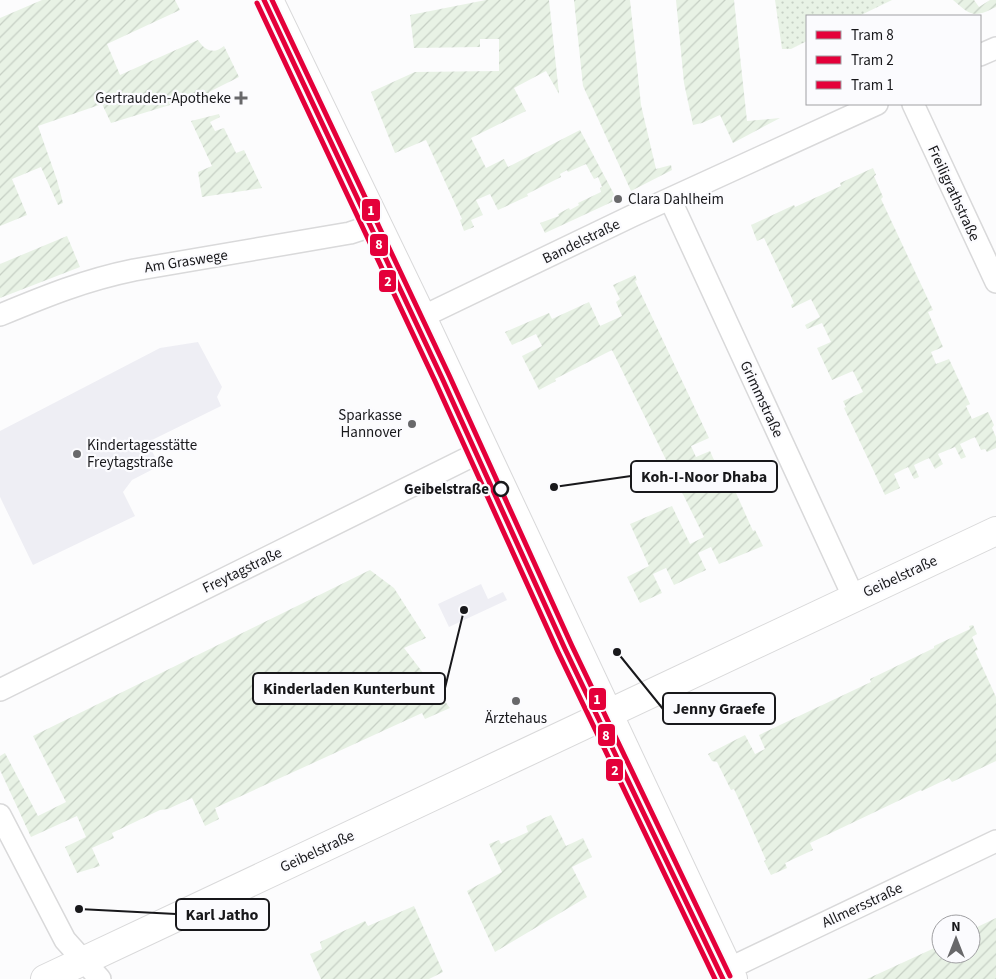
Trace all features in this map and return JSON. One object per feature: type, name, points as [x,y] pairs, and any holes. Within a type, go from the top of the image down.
[{"type":"main road","points":[[269,0],[422,317],[731,974]]},
{"type":"main road","name":"Geibelstraße","points":[[45,979],[91,970],[608,714],[996,531]]},
{"type":"street","points":[[981,55],[996,48]]},
{"type":"street","name":"Bandelstraße","points":[[422,317],[632,216],[875,105]]},
{"type":"street","name":"Freiligrathstraße","points":[[913,105],[996,282]]},
{"type":"street","name":"Grimmstraße","points":[[670,199],[854,598]]},
{"type":"street","name":"Am Graswege","points":[[0,315],[99,277],[350,234],[377,224]]},
{"type":"street","name":"Freytagstraße","points":[[0,690],[484,450]]},
{"type":"street","points":[[0,815],[65,940],[91,970]]},
{"type":"street","name":"Allmersstraße","points":[[731,974],[996,841]]},
{"type":"shaded area","points":[[42,0],[175,0],[180,10],[107,44],[120,75],[198,40],[206,49],[213,51],[224,46],[239,77],[209,93],[111,123],[102,104],[38,126],[63,203],[58,205],[41,167],[12,179],[27,215],[0,226],[0,18]]},
{"type":"shaded area","points":[[486,0],[549,0],[559,94],[546,71],[514,88],[526,111],[471,138],[486,168],[504,159],[508,167],[580,130],[615,196],[614,201],[545,233],[540,223],[559,216],[558,214],[569,208],[570,210],[579,205],[578,203],[601,192],[600,188],[602,187],[598,177],[594,179],[586,164],[568,172],[567,170],[560,174],[561,177],[527,194],[528,196],[498,210],[490,194],[476,200],[483,215],[471,220],[474,227],[464,231],[460,220],[462,219],[426,140],[395,153],[371,92],[415,72],[499,71],[499,39],[480,39],[480,47],[414,48],[410,15]]},
{"type":"shaded area","points":[[574,0],[630,0],[641,105],[656,169],[671,165],[672,170],[631,191],[583,86]]},
{"type":"shaded area","points":[[676,0],[734,0],[747,121],[780,118],[733,143],[720,115],[693,125],[684,83]]},
{"type":"shaded area","points":[[775,0],[892,0],[861,15],[806,15],[806,42],[791,49],[782,49]]},
{"type":"shaded area","points":[[953,0],[974,0],[979,7],[990,0],[996,0],[996,7],[983,13],[973,14]]},
{"type":"shaded area","points":[[219,114],[220,117],[210,122],[215,131],[224,128],[236,153],[244,150],[262,188],[202,197],[198,172],[212,166],[191,121]]},
{"type":"shaded area","points":[[873,168],[876,175],[874,176],[883,197],[881,199],[933,310],[928,312],[943,347],[931,352],[936,364],[949,359],[970,404],[966,406],[972,419],[988,412],[994,425],[992,428],[996,437],[996,448],[987,452],[985,449],[981,450],[975,437],[960,444],[966,457],[961,459],[955,447],[938,454],[943,464],[935,469],[929,458],[914,465],[919,477],[914,479],[908,467],[894,474],[900,488],[885,495],[844,408],[846,407],[843,401],[863,392],[853,371],[832,380],[817,348],[831,342],[822,323],[807,329],[805,325],[820,317],[811,299],[792,308],[791,305],[794,303],[764,238],[757,241],[751,225],[841,186],[840,183]]},
{"type":"shaded area","points":[[67,236],[80,267],[0,298],[0,264]]},
{"type":"shaded area","points":[[635,275],[637,280],[635,281],[709,438],[691,446],[696,457],[710,451],[721,476],[708,483],[712,493],[732,484],[753,531],[755,530],[763,546],[719,564],[711,547],[698,553],[706,570],[674,585],[666,568],[653,574],[662,593],[640,603],[627,577],[649,566],[630,524],[672,506],[690,544],[704,537],[612,350],[555,379],[556,381],[539,390],[522,356],[542,346],[536,334],[512,345],[505,332],[549,313],[552,319],[589,302],[600,326],[622,316],[616,302],[620,299],[613,285]]},
{"type":"shaded area","name":"Kindertagesstätte Freytagstraße","points":[[198,342],[222,387],[217,397],[221,406],[148,442],[159,466],[132,480],[123,492],[135,516],[33,565],[0,497],[0,431],[160,348]]},
{"type":"shaded area","points":[[370,570],[394,588],[426,638],[404,648],[450,708],[425,719],[422,713],[215,808],[219,819],[205,826],[192,798],[168,809],[160,810],[112,833],[114,838],[92,848],[100,866],[77,873],[65,847],[86,837],[77,816],[31,837],[0,770],[0,756],[5,753],[38,816],[66,802],[33,736]]},
{"type":"shaded area","points":[[481,584],[488,599],[503,592],[507,600],[449,627],[438,604]]},
{"type":"shaded area","points":[[973,625],[977,634],[972,637],[978,650],[975,651],[996,697],[996,761],[952,782],[949,778],[921,790],[810,843],[813,850],[785,863],[787,868],[771,875],[734,789],[731,790],[717,762],[712,761],[708,754],[745,735],[755,754],[765,749],[759,735],[871,682],[870,679],[934,648],[934,646],[970,629],[969,626]]},
{"type":"shaded area","points":[[551,815],[566,846],[583,838],[592,857],[572,867],[587,897],[495,952],[467,891],[502,872],[489,844],[499,840],[501,844],[528,832],[526,826]]},
{"type":"shaded area","points":[[414,906],[443,972],[429,979],[321,979],[310,954],[322,949],[320,942],[365,921],[368,926]]},
{"type":"shaded area","points":[[996,918],[996,979],[867,979],[931,950],[931,964],[981,964],[981,925]]},
{"type":"tram line","name":"8","points":[[264,0],[442,378],[565,649],[723,979]]},
{"type":"tram line","name":"1","points":[[272,0],[449,375],[572,646],[730,976]]},
{"type":"tram line","name":"2","points":[[257,3],[435,381],[558,652],[715,979]]},
{"type":"place","name":"Gertrauden-Apotheke","points":[[241,98]]},
{"type":"place","name":"Clara Dahlheim","points":[[618,199]]},
{"type":"place","name":"Sparkasse Hannover","points":[[412,424]]},
{"type":"place","name":"Kindertagesstätte Freytagstraße","points":[[77,454]]},
{"type":"place","name":"Koh-I-Noor Dhaba","points":[[554,487]]},
{"type":"place","name":"Geibelstraße","points":[[501,489]]},
{"type":"place","name":"Kinderladen Kunterbunt","points":[[464,610]]},
{"type":"place","name":"Jenny Graefe","points":[[617,652]]},
{"type":"place","name":"Ärztehaus","points":[[516,701]]},
{"type":"place","name":"Karl Jatho","points":[[79,909]]}]
